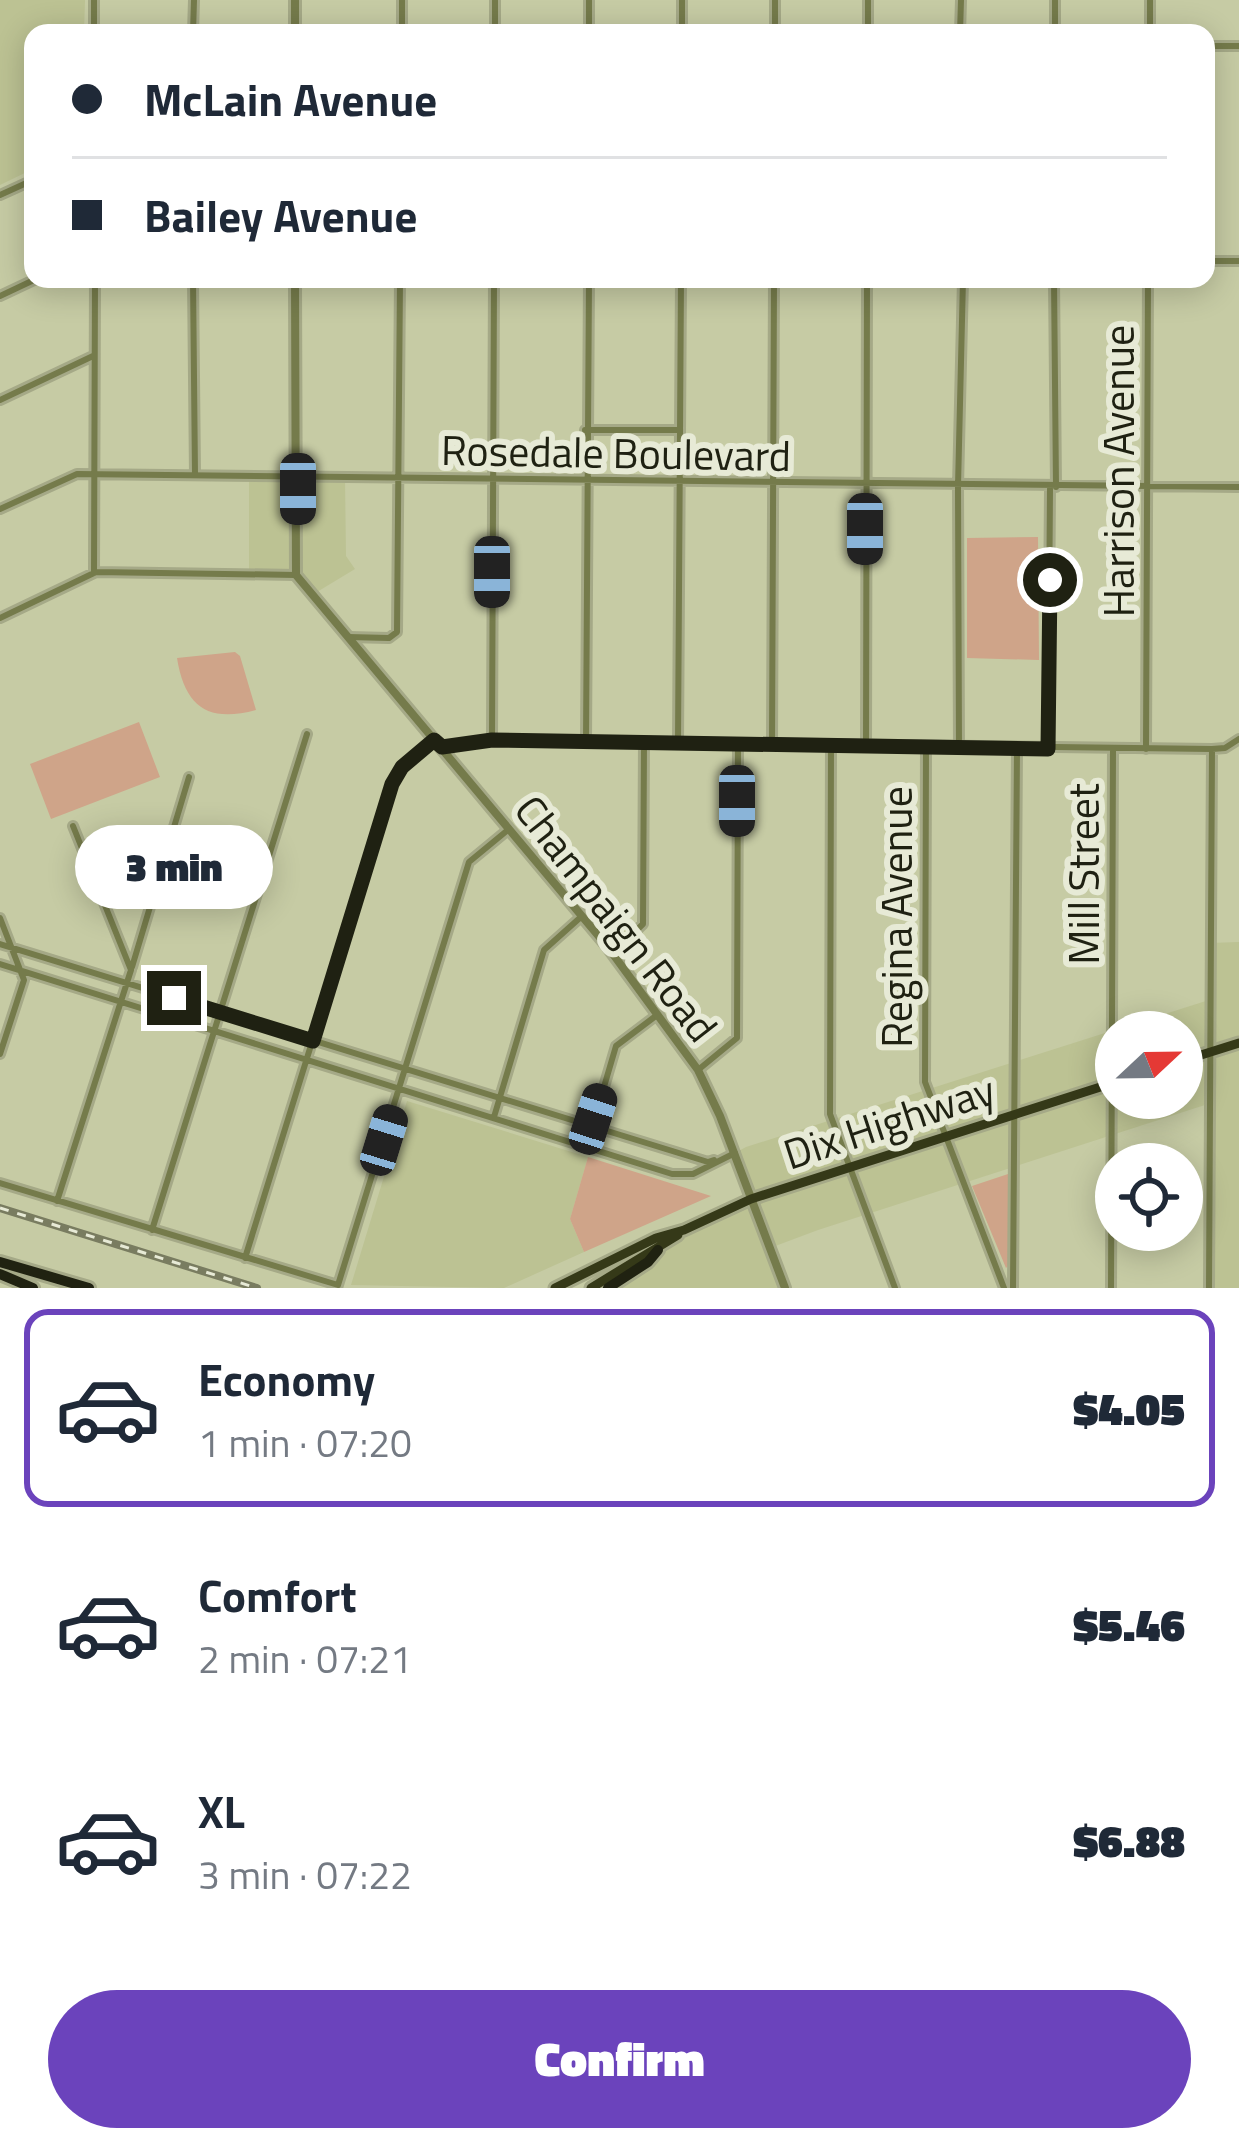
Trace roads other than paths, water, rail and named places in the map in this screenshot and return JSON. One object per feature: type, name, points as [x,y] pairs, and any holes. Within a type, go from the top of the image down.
[{"type":"highway","points":[[608,1288],[658,1250]]},
{"type":"highway","points":[[0,1262],[89,1288]]},
{"type":"highway","points":[[0,1274],[33,1288]]},
{"type":"main road","points":[[1203,1054],[1239,1043]]},
{"type":"main road","name":"Dix Highway","points":[[555,1288],[656,1238],[752,1199],[1095,1088]]},
{"type":"main road","name":"Dix Highway","points":[[591,1288],[684,1230]]},
{"type":"street","points":[[94,288],[94,573]]},
{"type":"street","points":[[194,288],[195,475]]},
{"type":"street","points":[[0,618],[94,573],[296,575],[295,288]]},
{"type":"street","points":[[348,637],[389,638],[397,632],[400,288]]},
{"type":"street","points":[[492,740],[494,288]]},
{"type":"street","points":[[586,742],[589,288]]},
{"type":"street","points":[[678,744],[681,288]]},
{"type":"street","points":[[772,745],[774,288]]},
{"type":"street","points":[[866,746],[867,288]]},
{"type":"street","name":"Regina Avenue","points":[[959,747],[963,288]]},
{"type":"street","points":[[1048,749],[1054,288]]},
{"type":"street","name":"Harrison Avenue","points":[[1147,663],[1148,288]]},
{"type":"street","points":[[0,400],[93,356]]},
{"type":"street","points":[[585,430],[679,430]]},
{"type":"street","name":"Rosedale Boulevard","points":[[0,509],[70,475],[95,474],[1239,487]]},
{"type":"street","name":"Champaign Road","points":[[296,575],[613,953],[698,1070],[785,1288]]},
{"type":"street","name":"Mill Street","points":[[1146,749],[1147,663]]},
{"type":"street","points":[[152,1230],[307,734]]},
{"type":"street","points":[[245,1258],[392,784],[402,767],[438,744],[492,740],[1146,749],[1225,748],[1239,739]]},
{"type":"street","points":[[613,953],[643,924],[644,742]]},
{"type":"street","points":[[698,1070],[736,1038],[738,744]]},
{"type":"street","points":[[831,746],[830,1114],[895,1288]]},
{"type":"street","name":"Regina Avenue","points":[[926,748],[925,1082],[1004,1288]]},
{"type":"street","points":[[1209,1288],[1212,748]]},
{"type":"street","points":[[1013,1288],[1017,749]]},
{"type":"street","name":"Mill Street","points":[[1113,749],[1113,1011]]},
{"type":"street","points":[[57,1201],[189,777]]},
{"type":"street","points":[[73,826],[131,970]]},
{"type":"street","points":[[0,1183],[338,1285],[469,862],[510,828]]},
{"type":"street","points":[[494,1117],[544,950],[582,916]]},
{"type":"street","points":[[0,918],[23,980],[0,1054]]},
{"type":"street","points":[[0,944],[708,1162],[735,1154]]},
{"type":"street","points":[[0,964],[680,1175],[735,1154]]},
{"type":"street","points":[[586,1148],[616,1046],[658,1015]]},
{"type":"street","name":"Mill Street","points":[[1111,1288],[1113,1119]]},
{"type":"railway","points":[[0,1208],[257,1288]]}]
